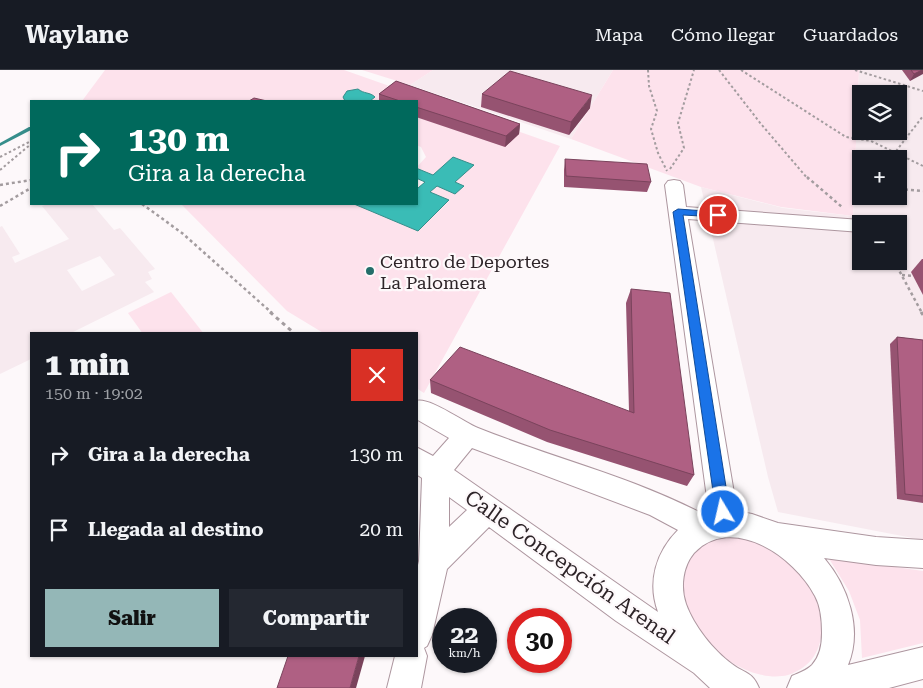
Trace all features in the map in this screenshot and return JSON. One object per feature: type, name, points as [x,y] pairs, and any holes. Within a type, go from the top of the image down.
[{"type":"street","points":[[674,185],[714,525]]},
{"type":"street","points":[[678,212],[852,225]]},
{"type":"street","points":[[421,410],[467,435],[714,525],[750,526],[776,536],[876,551],[923,554]]},
{"type":"street","points":[[418,628],[434,561],[426,466],[467,435]]},
{"type":"street","name":"Calle Concepción Arenal","points":[[426,466],[725,680]]},
{"type":"street","points":[[434,561],[488,510]]},
{"type":"street","points":[[714,525],[684,540],[672,558],[668,582],[672,609],[685,636],[725,680]]},
{"type":"street","points":[[776,536],[800,553],[820,576],[834,603],[840,631],[836,657],[822,678],[804,688]]},
{"type":"street","points":[[404,688],[412,657]]},
{"type":"street","points":[[813,688],[923,663]]},
{"type":"path","points":[[648,70],[649,86],[657,111],[651,129],[658,153],[667,172],[684,148],[678,123],[694,70]]},
{"type":"path","points":[[719,70],[761,124],[810,181],[847,211]]},
{"type":"path","points":[[741,70],[846,138],[871,141],[888,150]]},
{"type":"path","points":[[855,70],[923,91]]},
{"type":"path","points":[[895,150],[923,116]]},
{"type":"path","points":[[0,157],[30,142]]},
{"type":"path","points":[[0,170],[30,143]]},
{"type":"path","points":[[907,159],[923,166]]},
{"type":"path","points":[[0,185],[30,180]]},
{"type":"path","points":[[0,206],[30,189]]},
{"type":"path","points":[[907,190],[923,191]]},
{"type":"path","points":[[143,205],[182,233],[293,332]]},
{"type":"path","points":[[899,270],[923,314]]},
{"type":"path","points":[[902,275],[913,276]]},
{"type":"shaded area","name":"Centro de Deportes La Palomera","points":[[105,70],[344,70],[560,146],[424,393],[418,389],[418,332],[322,332],[287,311],[182,205],[356,205],[418,231],[449,201],[430,193],[437,186],[433,175],[418,169],[418,166],[426,157],[421,147],[418,146],[418,117],[519,134],[397,92],[385,100],[83,100]]},
{"type":"shaded area","points":[[362,70],[433,70],[410,85]]},
{"type":"shaded area","points":[[433,70],[613,70],[571,139],[410,85]]},
{"type":"shaded area","points":[[613,70],[859,70],[858,85],[852,85],[852,140],[856,140],[856,150],[852,150],[852,216],[781,207],[701,187],[571,139]]},
{"type":"shaded area","points":[[859,70],[923,70],[923,540],[778,512],[768,477],[701,187],[783,208],[852,216],[852,270],[907,270],[907,215],[853,215],[853,205],[907,205],[907,150],[856,150],[856,140],[907,140],[907,85],[858,85]]},
{"type":"shaded area","points":[[93,205],[114,230],[120,228],[155,269],[148,272],[152,279],[145,282],[154,292],[73,332],[30,332],[30,359],[0,374],[0,227],[2,226],[20,254],[12,257],[15,263],[69,239],[42,206]],"holes":[[[100,256],[115,275],[82,291],[67,270]]]},
{"type":"shaded area","points":[[171,292],[202,332],[142,332],[128,313]]},
{"type":"shaded area","points":[[730,537],[755,542],[777,553],[791,563],[812,590],[818,607],[821,640],[815,654],[804,666],[788,675],[767,676],[746,670],[725,658],[707,642],[692,622],[684,601],[682,580],[689,560],[704,544],[716,539]]},
{"type":"shaded area","points":[[828,557],[923,571],[923,643],[862,658],[860,620],[849,591]]},
{"type":"water","points":[[358,89],[375,97],[371,100],[344,100],[343,97],[347,91]]},
{"type":"water","points":[[453,157],[474,165],[455,182],[464,186],[455,194],[437,186],[430,192],[449,200],[418,231],[356,205],[418,205],[418,188],[425,182],[418,179],[418,169],[433,175]]},
{"type":"building","points":[[911,70],[922,70],[914,74]]},
{"type":"building","points":[[510,71],[592,95],[571,122],[482,94]]},
{"type":"building","points":[[396,81],[520,124],[506,136],[418,108],[418,100],[397,100],[379,94]]},
{"type":"building","points":[[565,159],[647,164],[651,182],[566,176]]},
{"type":"building","points":[[631,289],[670,293],[694,475],[550,430],[430,380],[460,347],[634,413]]},
{"type":"building","points":[[897,337],[923,340],[923,496],[905,494]]},
{"type":"building","points":[[288,657],[359,657],[350,688],[277,688]]},
{"type":"waterway","points":[[0,145],[30,129]]},
{"type":"place","name":"Centro de Deportes La Palomera","points":[[370,271]]},
{"type":"route","points":[[718,215],[678,212],[723,512]]}]
